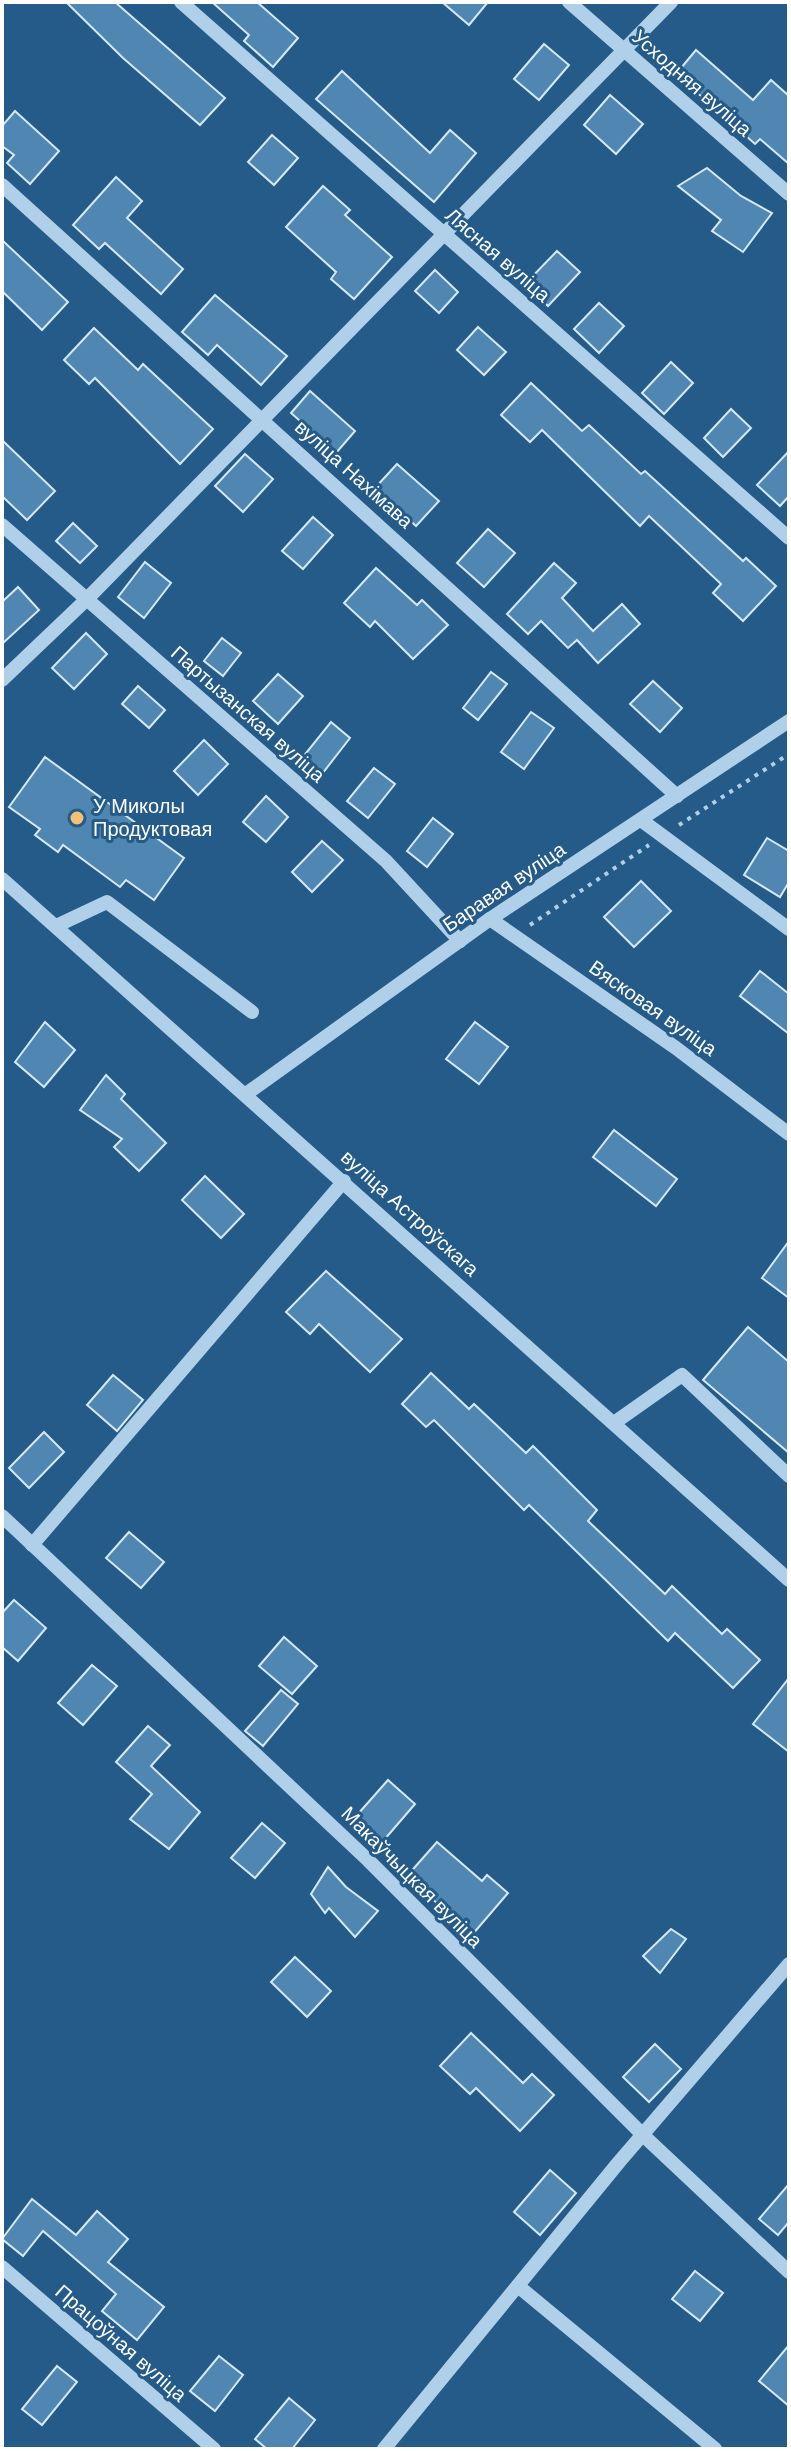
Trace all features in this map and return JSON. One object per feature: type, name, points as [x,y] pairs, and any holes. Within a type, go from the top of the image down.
[{"type":"street","name":"Лясная вуліца","points":[[181,2],[789,538]]},
{"type":"street","name":"Усходняя вуліца","points":[[569,2],[789,194]]},
{"type":"street","points":[[2,680],[87,599],[671,2]]},
{"type":"street","name":"вуліца Нахімава","points":[[2,185],[677,796]]},
{"type":"street","name":"Партызанская вуліца","points":[[2,525],[386,861],[460,941]]},
{"type":"street","name":"Баравая вуліца","points":[[246,1094],[490,919],[789,721]]},
{"type":"street","points":[[641,820],[789,929]]},
{"type":"street","name":"вуліца Астроўскага","points":[[2,879],[789,1580]]},
{"type":"street","points":[[56,926],[107,902],[252,1012]]},
{"type":"street","name":"Вясковая вуліца","points":[[490,919],[676,1048],[789,1134]]},
{"type":"street","points":[[32,1545],[344,1181]]},
{"type":"street","points":[[614,1423],[682,1375],[789,1476]]},
{"type":"street","name":"Макаўчыцкая вуліца","points":[[2,1516],[368,1860],[644,2136],[789,2272]]},
{"type":"street","points":[[384,2449],[789,1964]]},
{"type":"street","name":"Працоўная вуліца","points":[[2,2267],[214,2449]]},
{"type":"street","points":[[518,2286],[715,2449]]},
{"type":"building","points":[[66,2],[115,2],[225,98],[200,125],[123,58]]},
{"type":"building","points":[[212,2],[257,2],[298,38],[273,67],[244,41],[249,35]]},
{"type":"building","points":[[442,2],[488,2],[469,25]]},
{"type":"building","points":[[544,44],[569,65],[539,100],[514,79]]},
{"type":"building","points":[[696,50],[753,100],[771,80],[789,96],[789,164],[760,139],[755,144],[676,74]]},
{"type":"building","points":[[342,71],[430,153],[450,130],[476,153],[434,202],[316,99]]},
{"type":"building","points":[[610,95],[643,124],[616,154],[584,125]]},
{"type":"building","points":[[15,111],[59,151],[30,184],[7,163],[14,155],[2,146],[2,126]]},
{"type":"building","points":[[272,135],[298,158],[274,185],[248,162]]},
{"type":"building","points":[[707,168],[741,196],[772,213],[743,252],[712,231],[721,220],[678,186]]},
{"type":"building","points":[[116,177],[142,201],[127,218],[183,269],[161,294],[105,243],[99,249],[73,225]]},
{"type":"building","points":[[323,186],[350,210],[345,215],[392,257],[354,299],[331,279],[336,272],[286,227]]},
{"type":"building","points":[[2,240],[68,302],[42,330],[2,291]]},
{"type":"building","points":[[557,251],[580,272],[548,306],[525,284]]},
{"type":"building","points":[[435,270],[458,292],[439,313],[415,291]]},
{"type":"building","points":[[215,295],[287,356],[261,385],[217,345],[208,355],[182,332]]},
{"type":"building","points":[[599,303],[624,326],[599,353],[574,329]]},
{"type":"building","points":[[478,327],[506,352],[484,375],[457,350]]},
{"type":"building","points":[[94,328],[138,370],[143,364],[213,429],[180,464],[95,378],[89,384],[64,360]]},
{"type":"building","points":[[671,362],[693,383],[664,414],[642,393]]},
{"type":"building","points":[[531,383],[582,431],[589,425],[641,474],[645,471],[743,561],[746,558],[776,586],[743,621],[713,593],[721,584],[649,516],[640,526],[542,430],[530,442],[501,415]]},
{"type":"building","points":[[310,391],[355,431],[336,453],[291,413]]},
{"type":"building","points":[[731,409],[751,428],[723,457],[704,438]]},
{"type":"building","points":[[2,440],[55,491],[27,520],[2,496]]},
{"type":"building","points":[[789,451],[789,496],[780,506],[757,485]]},
{"type":"building","points":[[245,454],[273,479],[243,512],[215,486]]},
{"type":"building","points":[[397,464],[439,501],[416,526],[375,488]]},
{"type":"building","points":[[313,517],[333,535],[303,569],[282,551]]},
{"type":"building","points":[[73,523],[97,546],[80,563],[56,541]]},
{"type":"building","points":[[488,529],[515,553],[484,587],[457,563]]},
{"type":"building","points":[[145,562],[171,583],[144,618],[118,597]]},
{"type":"building","points":[[554,563],[576,583],[562,598],[593,631],[622,604],[640,624],[598,663],[577,640],[568,648],[541,621],[528,634],[507,614]]},
{"type":"building","points":[[376,568],[417,605],[422,600],[448,625],[413,659],[375,621],[370,627],[344,603]]},
{"type":"building","points":[[18,587],[39,610],[2,644],[2,602]]},
{"type":"building","points":[[86,633],[107,654],[74,689],[52,668]]},
{"type":"building","points":[[222,638],[241,653],[223,676],[204,661]]},
{"type":"building","points":[[491,672],[507,684],[478,720],[463,708]]},
{"type":"building","points":[[278,674],[303,696],[278,724],[253,701]]},
{"type":"building","points":[[653,681],[682,708],[660,732],[630,704]]},
{"type":"building","points":[[138,686],[165,710],[149,728],[122,704]]},
{"type":"building","points":[[531,712],[554,728],[524,769],[501,752]]},
{"type":"building","points":[[331,722],[350,738],[322,774],[302,758]]},
{"type":"building","points":[[204,740],[228,764],[198,795],[174,771]]},
{"type":"building","name":"У Миколы Продуктовая","points":[[45,757],[184,858],[154,900],[126,880],[120,887],[63,845],[58,852],[35,835],[40,829],[9,807]]},
{"type":"building","points":[[374,768],[395,784],[368,818],[347,801]]},
{"type":"building","points":[[266,796],[288,817],[266,842],[243,822]]},
{"type":"building","points":[[433,818],[453,834],[427,867],[407,851]]},
{"type":"building","points":[[767,838],[789,851],[789,882],[780,897],[744,875]]},
{"type":"building","points":[[322,841],[343,860],[312,892],[292,872]]},
{"type":"building","points":[[641,881],[671,911],[634,947],[604,917]]},
{"type":"building","points":[[760,971],[789,994],[789,1034],[740,996]]},
{"type":"building","points":[[45,1022],[75,1050],[44,1087],[15,1062]]},
{"type":"building","points":[[475,1022],[508,1047],[479,1084],[446,1059]]},
{"type":"building","points":[[106,1075],[125,1094],[121,1099],[166,1143],[139,1171],[114,1147],[122,1139],[80,1110]]},
{"type":"building","points":[[614,1130],[677,1179],[656,1206],[593,1157]]},
{"type":"building","points":[[205,1176],[244,1214],[221,1238],[182,1200]]},
{"type":"building","points":[[789,1241],[789,1298],[762,1278]]},
{"type":"building","points":[[326,1271],[402,1339],[370,1372],[319,1324],[310,1334],[286,1312]]},
{"type":"building","points":[[748,1327],[789,1362],[789,1453],[703,1380]]},
{"type":"building","points":[[431,1373],[469,1409],[474,1404],[526,1453],[533,1446],[597,1510],[588,1521],[665,1594],[672,1586],[722,1634],[727,1629],[760,1660],[733,1688],[675,1633],[668,1641],[529,1505],[524,1510],[434,1420],[426,1427],[402,1404]]},
{"type":"building","points":[[113,1375],[143,1400],[117,1431],[87,1405]]},
{"type":"building","points":[[44,1432],[64,1452],[29,1488],[9,1468]]},
{"type":"building","points":[[129,1532],[164,1562],[141,1588],[106,1558]]},
{"type":"building","points":[[14,1600],[46,1628],[18,1661],[2,1647],[2,1613]]},
{"type":"building","points":[[284,1637],[317,1666],[292,1694],[259,1666]]},
{"type":"building","points":[[92,1665],[117,1686],[83,1725],[58,1703]]},
{"type":"building","points":[[789,1678],[789,1752],[753,1724]]},
{"type":"building","points":[[281,1690],[298,1704],[263,1746],[245,1731]]},
{"type":"building","points":[[148,1726],[170,1745],[151,1766],[200,1812],[169,1849],[130,1819],[152,1794],[116,1762]]},
{"type":"building","points":[[388,1780],[415,1804],[378,1847],[350,1823]]},
{"type":"building","points":[[262,1823],[285,1843],[255,1878],[231,1858]]},
{"type":"building","points":[[437,1842],[482,1881],[487,1875],[508,1893],[472,1935],[407,1876]]},
{"type":"building","points":[[328,1867],[346,1887],[378,1911],[355,1937],[329,1908],[325,1913],[311,1894]]},
{"type":"building","points":[[671,1929],[686,1939],[660,1973],[643,1956]]},
{"type":"building","points":[[295,1957],[331,1991],[307,2017],[271,1982]]},
{"type":"building","points":[[471,2033],[523,2083],[532,2074],[554,2095],[520,2131],[476,2088],[470,2094],[440,2066]]},
{"type":"building","points":[[655,2044],[681,2069],[649,2102],[623,2077]]},
{"type":"building","points":[[550,2170],[576,2193],[540,2235],[514,2212]]},
{"type":"building","points":[[789,2184],[789,2222],[778,2235],[759,2219]]},
{"type":"building","points":[[32,2199],[76,2235],[97,2211],[128,2239],[108,2262],[164,2307],[137,2340],[102,2311],[116,2294],[43,2231],[23,2256],[2,2239]]},
{"type":"building","points":[[695,2271],[723,2293],[700,2321],[672,2299]]},
{"type":"building","points":[[789,2345],[789,2406],[759,2381]]},
{"type":"building","points":[[219,2356],[243,2375],[215,2411],[190,2391]]},
{"type":"building","points":[[57,2366],[77,2382],[42,2425],[22,2409]]},
{"type":"building","points":[[289,2398],[315,2420],[292,2449],[267,2449],[255,2439]]},
{"type":"place","name":"У Миколы Продуктовая","points":[[77,818]]}]
